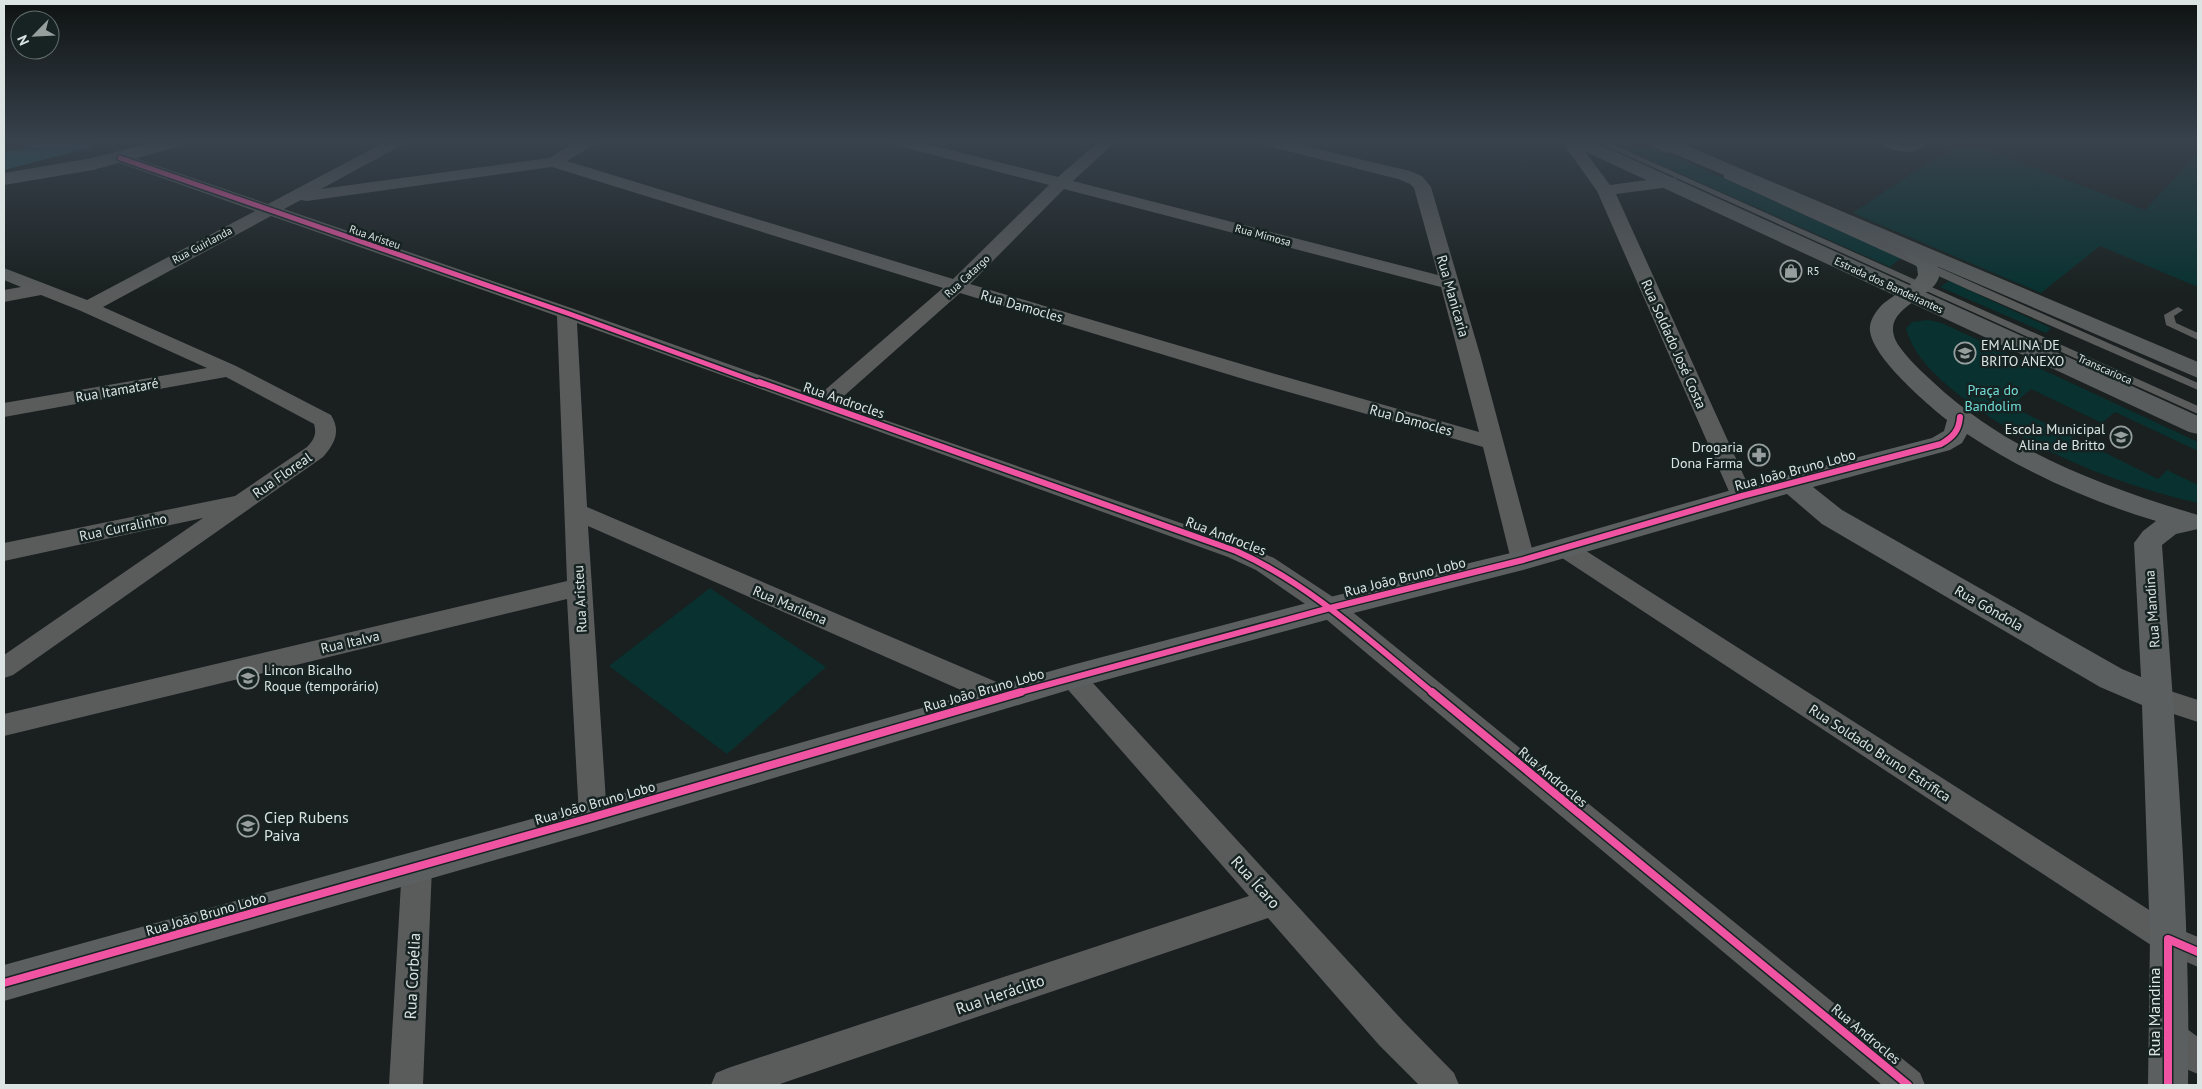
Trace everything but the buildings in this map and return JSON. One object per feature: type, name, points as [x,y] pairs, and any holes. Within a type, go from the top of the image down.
[{"type":"main road","name":"Estrada dos Bandeirantes","points":[[1697,193],[1920,283],[2198,426]]},
{"type":"main road","points":[[1782,193],[2196,371]]},
{"type":"street","name":"Rua Aristeu","points":[[218,193],[567,313],[579,587],[594,817]]},
{"type":"street","name":"Rua Guirlanda","points":[[88,307],[301,193]]},
{"type":"street","points":[[291,198],[329,193]]},
{"type":"street","name":"Rua Damocles","points":[[652,193],[956,287],[1344,402],[1494,443]]},
{"type":"street","name":"Rua Catargo","points":[[821,405],[956,287],[1051,193]]},
{"type":"street","name":"Rua Mimosa","points":[[1094,193],[1450,284]]},
{"type":"street","name":"Rua Manicaria","points":[[1424,193],[1494,443],[1523,560]]},
{"type":"street","name":"Rua Soldado José Costa","points":[[1607,193],[1742,496]]},
{"type":"street","points":[[1907,246],[1920,283],[1890,308],[1882,318],[1880,328],[1894,356],[1927,391],[1960,417],[2031,460],[2078,483],[2137,506],[2194,522]]},
{"type":"street","name":"Rua Floreal","points":[[4,274],[88,307],[229,370],[323,420],[327,428],[324,443],[315,452],[4,668]]},
{"type":"street","points":[[4,296],[43,289]]},
{"type":"street","name":"Rua Androcles","points":[[567,313],[821,405],[1236,551],[1265,564],[1330,608],[1908,1085]]},
{"type":"street","name":"Rua Itamataré","points":[[4,410],[229,370]]},
{"type":"street","name":"Rua João Bruno Lobo","points":[[4,983],[594,817],[1072,677],[1330,608],[1523,560],[1742,496],[1941,444],[1953,438],[1959,426],[1960,417]]},
{"type":"street","name":"Rua Gôndola","points":[[1792,484],[1832,517],[2111,678],[2158,698],[2198,711]]},
{"type":"street","name":"Rua Curralinho","points":[[4,552],[242,502]]},
{"type":"street","name":"Rua Marilena","points":[[577,512],[1004,697]]},
{"type":"street","name":"Rua Mandina","points":[[2168,1085],[2167,1034],[2183,945],[2158,698],[2148,543],[2155,533],[2174,524],[2194,522]]},
{"type":"street","name":"Rua Soldado Bruno Estrífica","points":[[1564,548],[2183,945]]},
{"type":"street","name":"Rua Italva","points":[[4,725],[579,587]]},
{"type":"street","name":"Rua Ícaro","points":[[1072,677],[1391,1033],[1442,1085]]},
{"type":"street","name":"Rua Corbélia","points":[[406,1085],[418,867]]},
{"type":"street","name":"Rua Heráclito","points":[[728,1085],[1274,902]]},
{"type":"street","points":[[2167,1034],[2198,1056]]},
{"type":"lane","name":"Transcarioca","points":[[1716,193],[1920,283],[2198,410]]},
{"type":"lane","name":"Transcarioca","points":[[1747,193],[1920,283],[2196,371]]},
{"type":"lane","points":[[2178,310],[2169,315],[2170,325],[2198,337]]},
{"type":"green space","points":[[1724,193],[1756,193],[1901,258],[1890,267]]},
{"type":"green space","points":[[1883,193],[2100,193],[2145,210],[2161,193],[2198,193],[2198,287],[2100,246],[2041,293],[1853,213]]},
{"type":"green space","points":[[1949,281],[2051,328],[2046,333],[1940,287]]},
{"type":"green space","name":"Praça do Bandolim","points":[[1928,320],[1942,323],[2198,442],[2198,451],[2115,412],[2102,423],[2031,389],[2011,406],[2158,479],[2167,470],[2198,485],[2198,503],[2135,486],[2075,463],[2017,434],[1990,417],[1945,384],[1928,367],[1915,349],[1906,328],[1912,322]]},
{"type":"green space","points":[[710,588],[826,667],[727,754],[609,666]]},
{"type":"cycle path","points":[[220,193],[567,313],[821,405],[1236,551],[1265,564],[1330,608],[1908,1085]]},
{"type":"cycle path","points":[[4,983],[593,817],[1072,677],[1330,608],[1523,560],[1742,496],[1941,444],[1953,437],[1959,427],[1960,417]]},
{"type":"cycle path","points":[[2168,1085],[2168,939],[2198,952]]},
{"type":"place","name":"R5","points":[[1791,271]]},
{"type":"place","name":"EM ALINA DE BRITO ANEXO","points":[[1965,353]]},
{"type":"place","name":"Escola Municipal Alina de Britto","points":[[2121,437]]},
{"type":"place","name":"Drogaria Dona Farma","points":[[1759,455]]},
{"type":"place","name":"Lincon Bicalho Roque (temporário)","points":[[248,678]]},
{"type":"place","name":"Ciep Rubens Paiva","points":[[248,826]]}]
